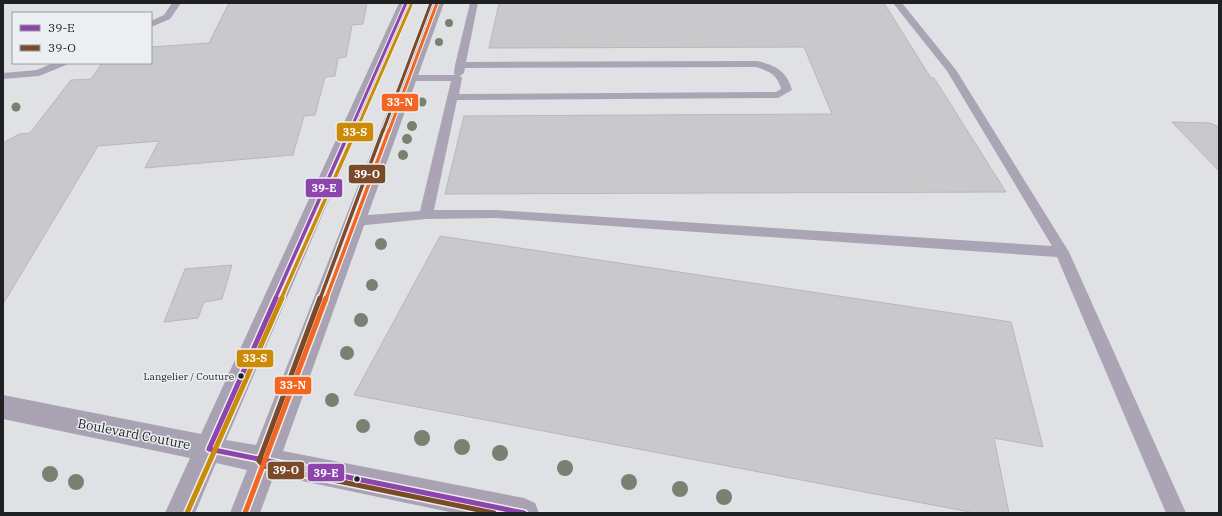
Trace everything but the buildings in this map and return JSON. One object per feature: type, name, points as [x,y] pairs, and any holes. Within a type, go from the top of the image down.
[{"type":"main road","points":[[180,513],[406,3]]},
{"type":"main road","points":[[245,513],[437,3]]},
{"type":"main road","name":"Boulevard Couture","points":[[3,407],[524,513]]},
{"type":"lane","points":[[152,24],[167,16],[177,3]]},
{"type":"lane","points":[[426,215],[474,3]]},
{"type":"lane","points":[[897,3],[951,70],[1062,252],[1176,513]]},
{"type":"lane","points":[[3,76],[40,73],[60,64]]},
{"type":"lane","points":[[453,96],[778,95],[787,90],[780,73],[757,64],[460,65]]},
{"type":"lane","points":[[3,83],[14,75]]},
{"type":"lane","points":[[410,78],[457,78]]},
{"type":"lane","points":[[356,221],[426,215],[496,214],[1062,252]]},
{"type":"transit line","name":"39-E","points":[[406,3],[209,449],[524,513]]},
{"type":"transit line","name":"39-O","points":[[431,3],[259,461],[264,466],[494,513]]},
{"type":"transit line","name":"33-N","points":[[245,513],[437,3]]},
{"type":"transit line","name":"33-S","points":[[187,513],[411,5]]},
{"type":"place","name":"Langelier / Couture","points":[[241,376]]}]
